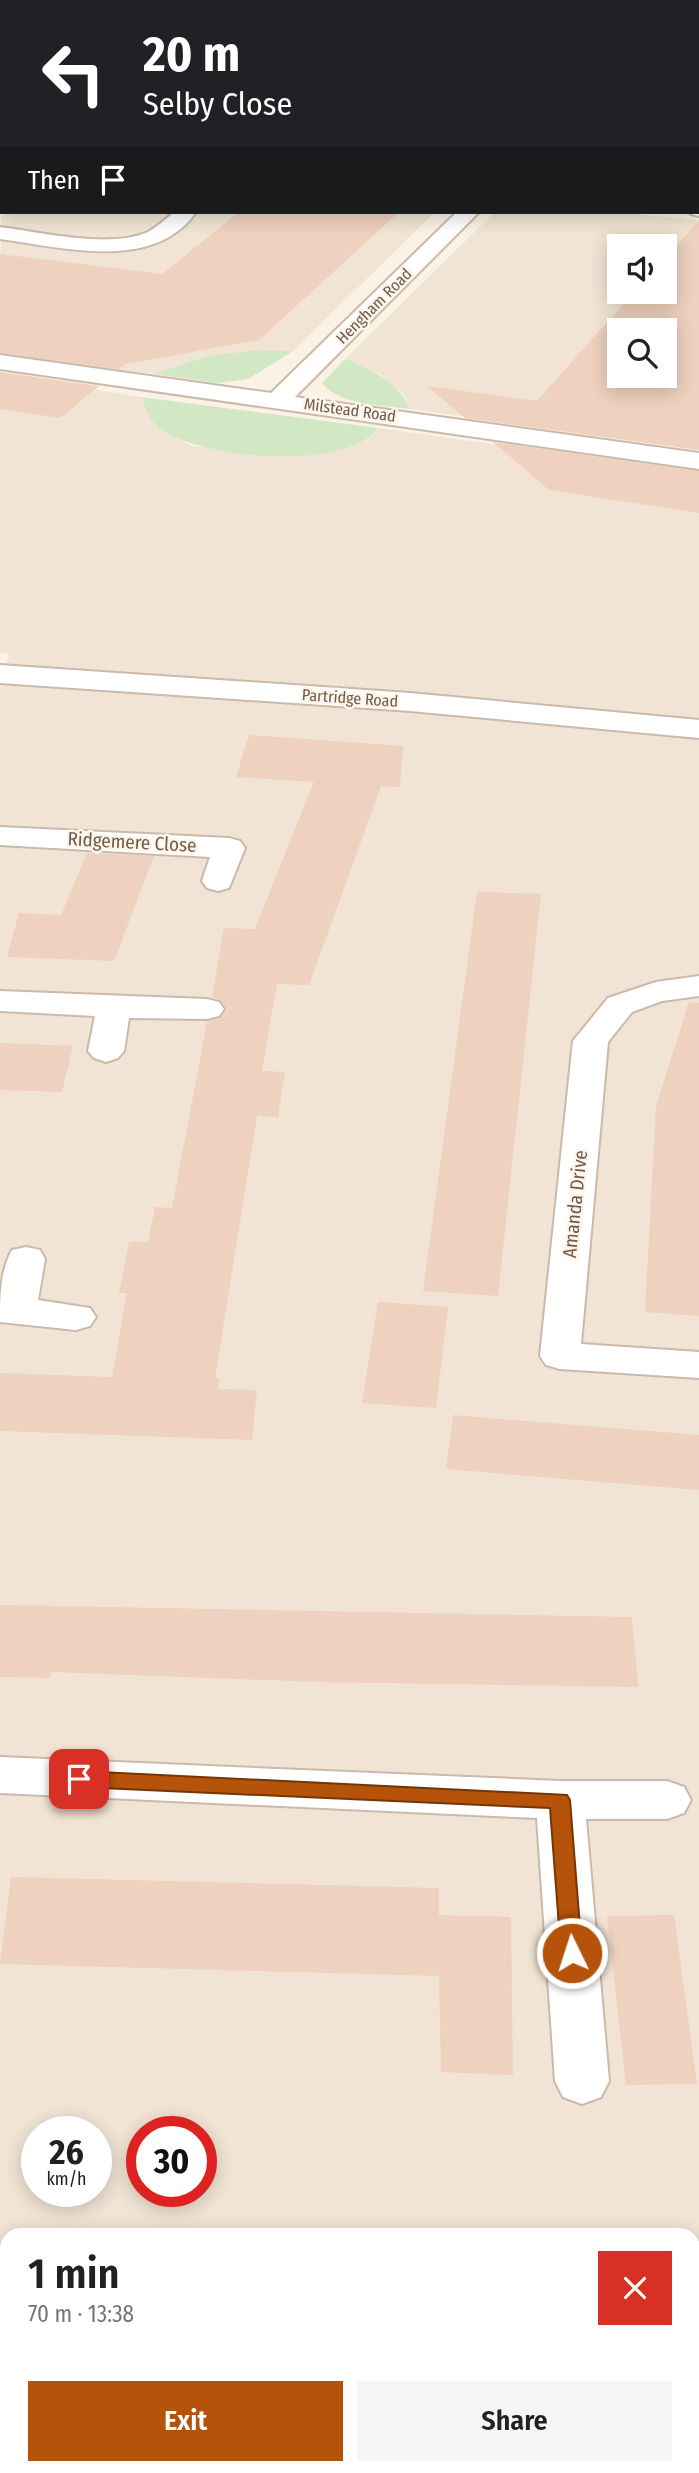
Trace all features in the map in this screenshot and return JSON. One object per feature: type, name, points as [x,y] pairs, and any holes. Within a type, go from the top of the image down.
[{"type":"street","points":[[0,233],[94,243],[132,242],[156,236],[184,214]]},
{"type":"street","name":"Hengham Road","points":[[279,399],[467,214]]},
{"type":"street","name":"Milstead Road","points":[[0,362],[279,399],[699,461]]},
{"type":"street","name":"Partridge Road","points":[[0,674],[410,702],[699,729]]},
{"type":"street","name":"Ridgemere Close","points":[[0,836],[229,848],[218,881]]},
{"type":"street","name":"Amanda Drive","points":[[699,986],[656,992],[620,1005],[591,1041],[560,1356],[699,1365]]},
{"type":"street","points":[[0,1001],[207,1009]]},
{"type":"street","points":[[106,1051],[114,1007]]},
{"type":"street","points":[[26,1259],[8,1309],[76,1317]]},
{"type":"street","points":[[0,1775],[560,1800],[667,1800]]},
{"type":"street","points":[[560,1800],[582,2081]]},
{"type":"shaded area","points":[[1,214],[433,214],[293,351],[257,350],[207,356],[154,374],[0,355]]},
{"type":"shaded area","points":[[493,214],[637,214],[699,220],[699,448],[410,409],[404,395],[380,374],[345,359]]},
{"type":"shaded area","points":[[0,374],[141,397],[155,425],[191,446],[306,455],[342,449],[372,436],[378,428],[699,473],[699,2228],[0,2228],[0,685],[9,654],[0,653]]},
{"type":"green space","points":[[257,350],[293,351],[248,379],[217,383],[154,374],[207,356]]},
{"type":"green space","points":[[345,359],[374,372],[391,384],[399,391],[410,409],[363,403],[330,391],[322,383]]},
{"type":"green space","points":[[141,397],[378,428],[361,442],[335,451],[304,456],[235,453],[175,437],[156,425]]},
{"type":"building","points":[[237,214],[397,214],[259,340],[125,364],[119,369],[0,353],[0,254],[162,274]]},
{"type":"building","points":[[699,221],[699,450],[465,418],[427,386],[537,401],[607,322],[607,388],[677,388],[677,318],[611,318],[623,304],[677,304],[677,245]]},
{"type":"building","points":[[0,372],[99,386],[60,418],[0,409]]},
{"type":"building","points":[[493,442],[699,471],[699,513],[549,490]]},
{"type":"building","points":[[249,735],[403,746],[400,787],[381,786],[309,985],[277,984],[262,1071],[285,1072],[278,1117],[257,1116],[215,1378],[219,1378],[218,1389],[257,1390],[252,1440],[0,1431],[0,1373],[112,1377],[127,1293],[119,1293],[129,1242],[148,1242],[155,1207],[172,1208],[207,1022],[220,1019],[227,1009],[221,1000],[212,997],[224,928],[255,929],[314,782],[236,777]]},
{"type":"building","points":[[87,853],[154,856],[114,961],[7,957],[19,913],[61,915]]},
{"type":"building","points":[[477,892],[541,894],[498,1296],[423,1291]]},
{"type":"building","points":[[689,1002],[699,1003],[699,1316],[645,1312],[656,1106]]},
{"type":"building","points":[[0,1043],[73,1046],[62,1092],[0,1090]]},
{"type":"building","points":[[378,1302],[448,1307],[436,1408],[362,1403]]},
{"type":"building","points":[[453,1415],[699,1435],[699,1490],[446,1469]]},
{"type":"building","points":[[0,1605],[632,1617],[638,1687],[318,1682],[51,1672],[50,1678],[0,1677]]},
{"type":"building","points":[[11,1877],[439,1888],[439,1915],[511,1917],[513,2075],[441,2072],[439,1976],[0,1964]]},
{"type":"building","points":[[674,1915],[697,2084],[626,2085],[607,1916]]},
{"type":"route","points":[[79,1779],[560,1800],[572,1953]]}]
